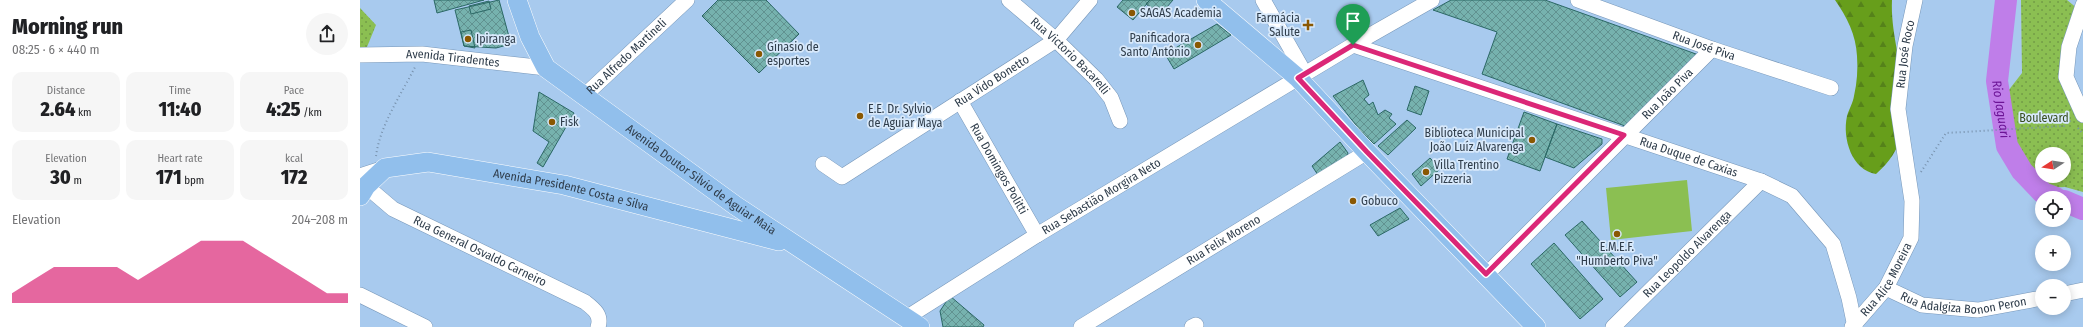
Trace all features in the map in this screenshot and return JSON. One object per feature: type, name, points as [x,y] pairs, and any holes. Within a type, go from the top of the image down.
[{"type":"main road","name":"Avenida Doutor Silvio de Aguiar Maia","points":[[517,0],[530,37],[546,68],[736,206],[913,322]]},
{"type":"main road","points":[[1206,0],[1301,76],[1367,152],[1536,327]]},
{"type":"main road","name":"Avenida Presidente Costa e Silva","points":[[369,179],[428,162],[463,167],[564,185],[792,244]]},
{"type":"main road","points":[[724,226],[736,206]]},
{"type":"street","name":"Rua Alfredo Martineli","points":[[584,96],[687,0]]},
{"type":"street","name":"Rua Victorio Bacarelli","points":[[1009,0],[1056,40],[1096,79],[1110,98],[1120,121]]},
{"type":"street","name":"Rua Vido Bonetto","points":[[823,164],[842,177],[1056,40],[1090,0]]},
{"type":"street","points":[[1263,0],[1301,76]]},
{"type":"street","name":"Rua Sebastião Morgira Neto","points":[[913,322],[1037,235],[1353,45],[1412,5],[1432,0]]},
{"type":"street","name":"Rua José Piva","points":[[1578,0],[1712,49],[1831,88]]},
{"type":"street","name":"Rua José Roco","points":[[1898,109],[1904,46],[1915,0]]},
{"type":"street","points":[[2083,5],[2068,47],[2066,77],[2083,115]]},
{"type":"street","name":"Rua Duque de Caxias","points":[[1353,45],[1761,181],[1792,196],[1833,244],[1849,298],[1853,326]]},
{"type":"street","name":"Rua João Piva","points":[[1486,274],[1712,49]]},
{"type":"street","name":"Avenida Tiradentes","points":[[360,55],[422,54],[546,68]]},
{"type":"street","name":"Rua Domingos Politti","points":[[960,101],[1037,235]]},
{"type":"street","name":"Rua Alice Moreira","points":[[1853,326],[1886,288],[1911,238],[1910,189],[1898,109]]},
{"type":"street","name":"Rua Felix Moreno","points":[[1081,327],[1367,152]]},
{"type":"street","name":"Rua General Osvaldo Carneiro","points":[[369,179],[393,208],[585,302],[597,320]]},
{"type":"street","name":"Rua Leopoldo Alvarenga","points":[[1613,327],[1761,181]]},
{"type":"street","name":"Rua Adalgiza Bonon Peron","points":[[1886,288],[1922,305],[1978,310],[2035,299]]},
{"type":"street","points":[[2071,293],[2083,290]]},
{"type":"street","points":[[360,295],[426,327]]},
{"type":"path","points":[[369,179],[377,147],[385,128],[422,54]]},
{"type":"path","points":[[1910,189],[1946,133],[2064,126]]},
{"type":"green space","points":[[1835,0],[1892,0],[1896,45],[1904,92],[1905,114],[1902,135],[1893,155],[1876,174],[1868,171],[1855,160],[1848,143],[1846,125],[1847,116],[1853,101],[1856,86],[1857,56],[1855,41],[1850,26]]},
{"type":"green space","name":"Boulevard","points":[[2021,0],[2067,0],[2078,9],[2067,45],[2083,118],[2083,192],[2065,187],[2040,188],[2036,183],[2071,183],[2071,147],[2035,147],[2035,181],[2010,147],[2008,91],[2022,73]]},
{"type":"green space","points":[[360,8],[376,25],[367,47],[360,48]]},
{"type":"green space","points":[[1687,180],[1692,231],[1611,240],[1606,188]]},
{"type":"building","points":[[434,0],[484,0],[437,13]]},
{"type":"building","points":[[499,0],[511,44],[496,48],[464,46],[455,10]]},
{"type":"building","name":"Gínasio de esportes","points":[[718,0],[766,0],[799,34],[759,73],[702,16]]},
{"type":"building","name":"SAGAS Academia","points":[[1123,0],[1150,0],[1133,20],[1117,7]]},
{"type":"building","points":[[1150,0],[1173,0],[1160,15],[1146,4]]},
{"type":"building","points":[[1451,0],[1545,0],[1696,54],[1693,61],[1625,126],[1482,74],[1497,32],[1433,10]]},
{"type":"building","points":[[489,1],[491,9],[471,14],[469,6]]},
{"type":"building","name":"Panificadora Santo Antônio","points":[[1217,24],[1231,35],[1174,69],[1165,54]]},
{"type":"building","name":"Ipiranga","points":[[471,30],[475,48],[464,46],[461,32]]},
{"type":"building","points":[[1363,80],[1369,95],[1364,99],[1369,105],[1373,102],[1378,115],[1385,110],[1392,114],[1389,118],[1396,124],[1374,144],[1359,129],[1333,96]]},
{"type":"building","points":[[1415,86],[1429,91],[1421,115],[1407,110]]},
{"type":"building","name":"Fisk","points":[[539,92],[574,113],[543,167],[537,163],[549,142],[533,131]]},
{"type":"building","name":"Biblioteca Municipal João Luíz Alvarenga","points":[[1524,112],[1557,124],[1540,171],[1507,159]]},
{"type":"building","points":[[1407,120],[1416,128],[1388,155],[1378,146]]},
{"type":"building","points":[[1557,124],[1602,139],[1602,144],[1574,168],[1545,157]]},
{"type":"building","points":[[1340,142],[1348,153],[1346,160],[1318,175],[1312,166]]},
{"type":"building","name":"Villa Trentino Pizzeria","points":[[1430,158],[1440,169],[1421,186],[1412,174]]},
{"type":"building","points":[[1400,208],[1409,219],[1378,236],[1370,225]]},
{"type":"building","points":[[1582,221],[1637,282],[1620,297],[1565,235]]},
{"type":"building","points":[[1554,243],[1603,299],[1580,319],[1531,264]]},
{"type":"building","points":[[950,296],[984,325],[983,327],[943,327],[940,311]]},
{"type":"waterway","name":"Rio Jaguari","points":[[2006,0],[1997,81],[2007,146],[2022,171],[2041,191]]},
{"type":"waterway","name":"Rio Jaguari","points":[[2071,204],[2083,209]]},
{"type":"place","name":"SAGAS Academia","points":[[1132,13]]},
{"type":"place","name":"Farmácia Salute","points":[[1308,25]]},
{"type":"place","name":"Ipiranga","points":[[468,39]]},
{"type":"place","name":"Panificadora Santo Antônio","points":[[1198,45]]},
{"type":"place","name":"Gínasio de esportes","points":[[759,54]]},
{"type":"place","name":"E.E. Dr. Sylvio de Aguiar Maya","points":[[860,116]]},
{"type":"place","name":"Fisk","points":[[552,122]]},
{"type":"place","name":"Biblioteca Municipal João Luíz Alvarenga","points":[[1532,140]]},
{"type":"place","name":"Villa Trentino Pizzeria","points":[[1426,172]]},
{"type":"place","name":"Gobuco","points":[[1353,201]]},
{"type":"place","name":"E.M.E.F. \"Humberto Piva\"","points":[[1617,234]]},
{"type":"route","points":[[1353,45],[1624,135],[1486,274],[1367,152],[1298,78],[1353,45]]}]
